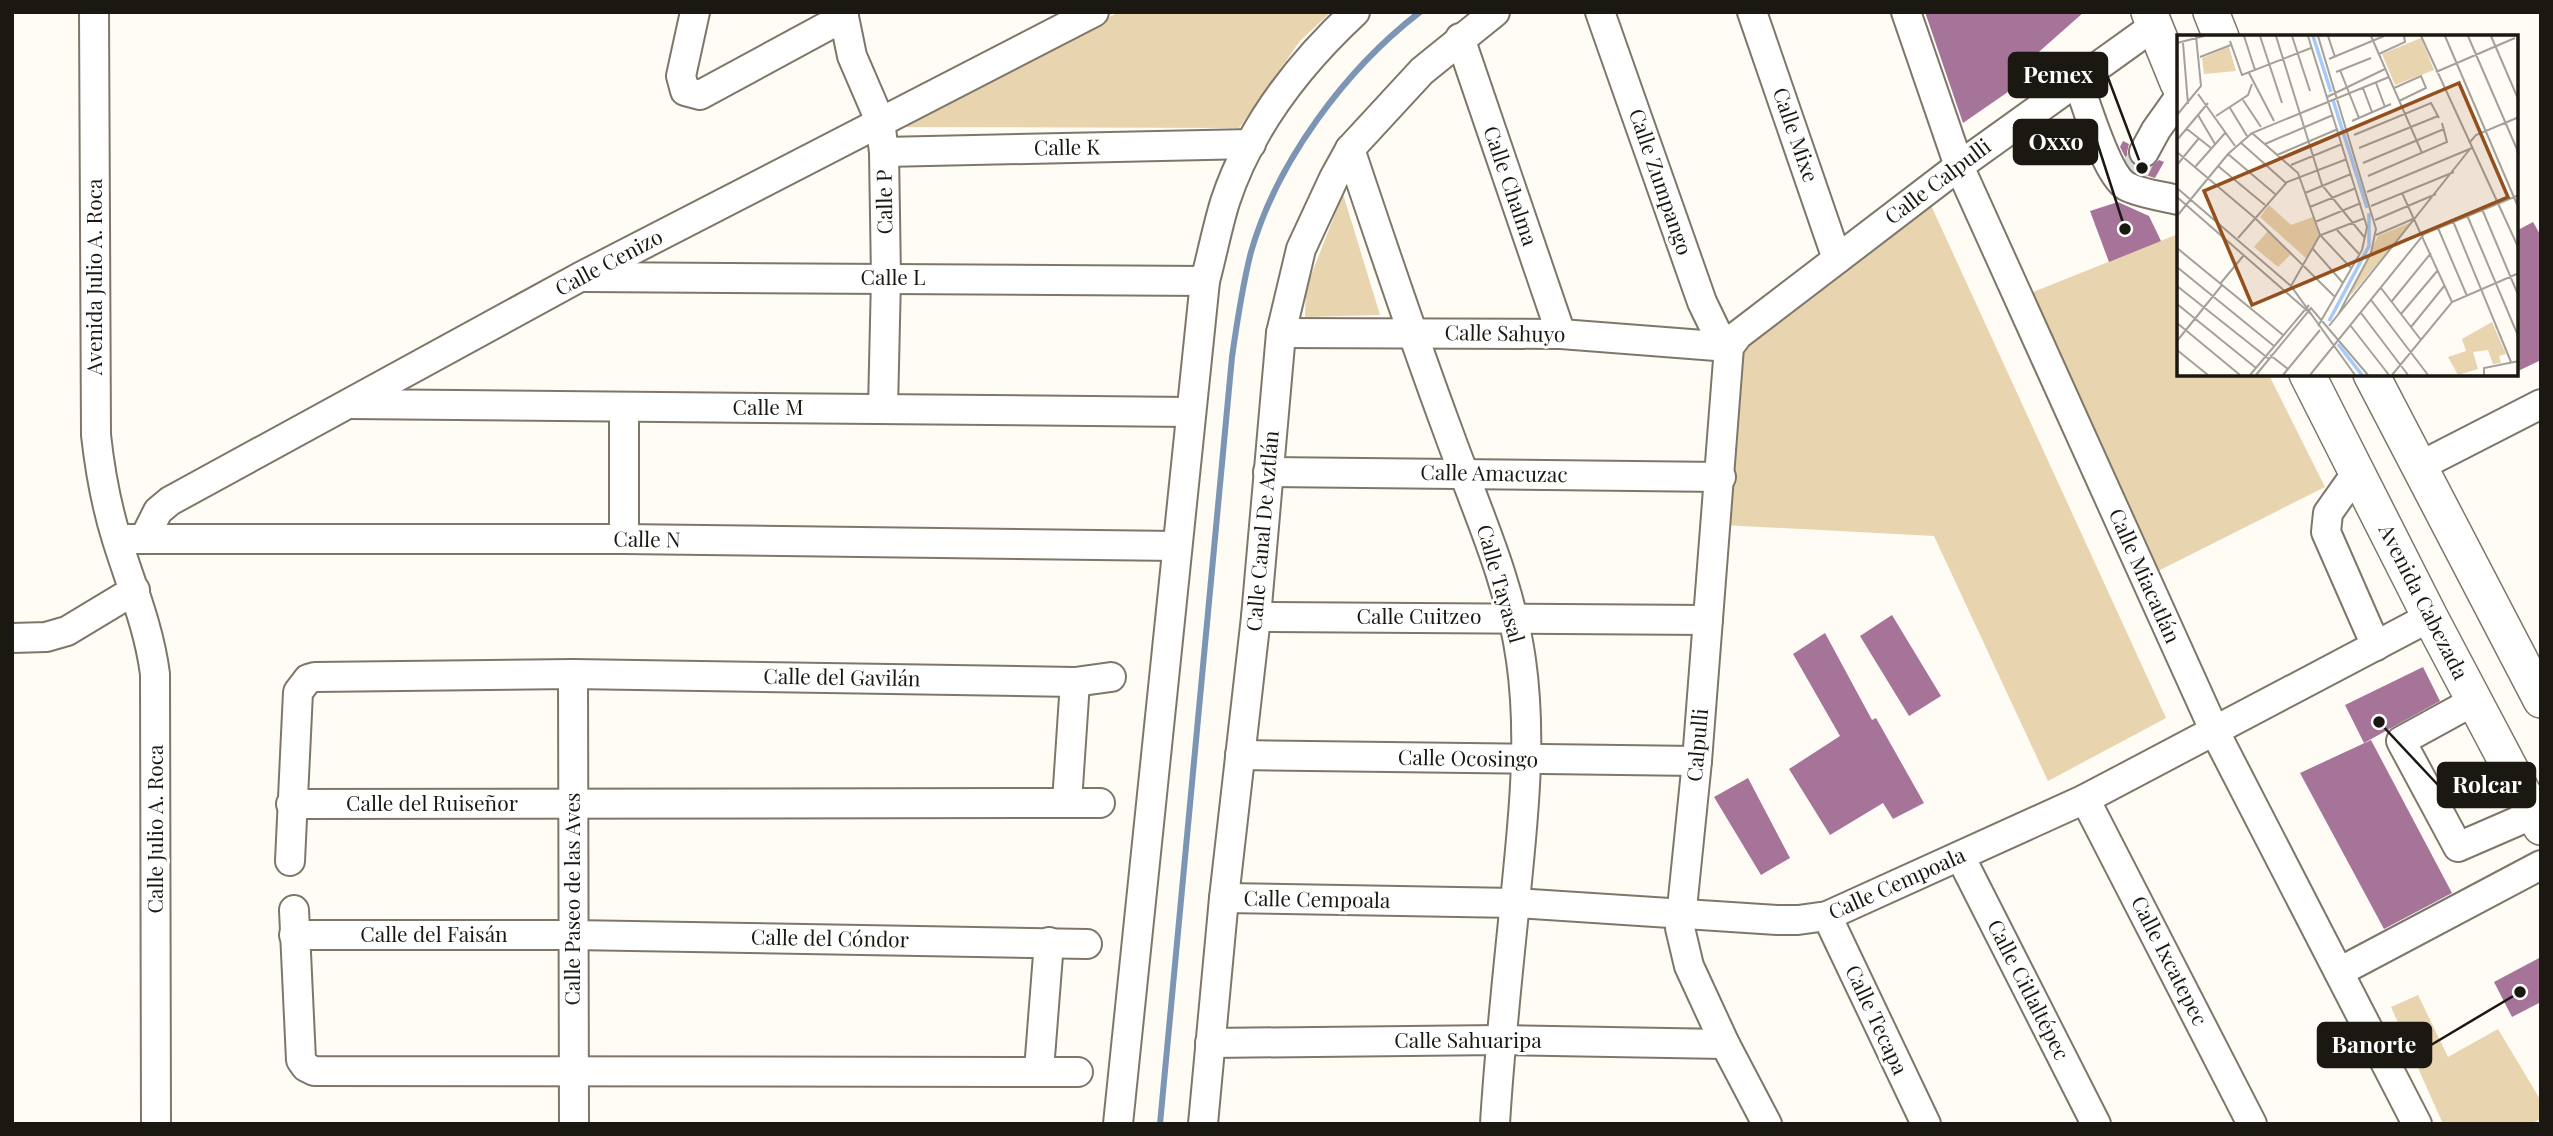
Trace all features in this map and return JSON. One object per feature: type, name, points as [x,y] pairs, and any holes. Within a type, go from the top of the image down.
[{"type":"main road","points":[[2211,12],[2220,35]]},
{"type":"main road","points":[[2151,19],[2177,78]]},
{"type":"main road","name":"Avenida Cabezada","points":[[2308,376],[2537,821]]},
{"type":"main road","points":[[2372,376],[2536,678]]},
{"type":"street","name":"Avenida Julio A. Roca","points":[[94,12],[96,435],[102,483],[131,539]]},
{"type":"street","points":[[695,12],[681,76],[685,90],[700,95],[843,15]]},
{"type":"street","name":"Calle Cenizo","points":[[131,539],[170,500],[580,277],[1094,12]]},
{"type":"street","points":[[1118,1124],[1205,281],[1226,201],[1251,144],[1296,74],[1356,12]]},
{"type":"street","name":"Calle Canal De Aztlán","points":[[1203,1124],[1224,898],[1256,617],[1281,333],[1301,250],[1350,149],[1407,86],[1460,38],[1495,12]]},
{"type":"street","name":"Calle Zumpango","points":[[1600,12],[1702,302],[1729,347]]},
{"type":"street","name":"Calle Mixe","points":[[1752,12],[1837,259]]},
{"type":"street","name":"Calle Miacatlán","points":[[1906,12],[1959,166],[2215,732],[2417,1124]]},
{"type":"street","name":"Calle P","points":[[843,15],[852,56],[880,121],[884,152],[886,278],[883,409]]},
{"type":"street","name":"Calle Calpulli","points":[[1729,347],[1738,335],[2077,79],[2151,19]]},
{"type":"street","name":"Calle Chalma","points":[[1460,38],[1560,334]]},
{"type":"street","points":[[2077,79],[2098,138],[2114,172],[2135,171],[2177,199]]},
{"type":"street","points":[[2135,171],[2162,120],[2177,101]]},
{"type":"street","name":"Calle K","points":[[884,152],[1251,144]]},
{"type":"street","name":"Calle Tayasal","points":[[1350,149],[1412,334],[1496,557],[1514,617],[1522,663],[1527,760],[1525,809],[1500,1040],[1494,1124]]},
{"type":"street","name":"Calle L","points":[[580,277],[1205,281]]},
{"type":"street","name":"Calle Sahuyo","points":[[1281,333],[1560,334],[1729,347]]},
{"type":"street","name":"Calpulli","points":[[1729,347],[1721,477],[1680,928],[1685,956],[1725,1044],[1767,1124]]},
{"type":"street","name":"Calle M","points":[[346,404],[1190,412]]},
{"type":"street","points":[[2420,466],[2541,404]]},
{"type":"street","points":[[624,408],[624,539]]},
{"type":"street","name":"Calle Amacuzac","points":[[1268,472],[1721,477]]},
{"type":"street","points":[[2357,472],[2328,513],[2326,532],[2376,646]]},
{"type":"street","name":"Calle N","points":[[131,539],[624,539],[1177,546]]},
{"type":"street","name":"Calle Julio A. Roca","points":[[131,539],[135,590],[150,639],[155,674],[156,1124]]},
{"type":"street","points":[[12,638],[46,636],[68,631],[135,590]]},
{"type":"street","name":"Calle Cuitzeo","points":[[1256,617],[1708,620]]},
{"type":"street","name":"Calle Cempoala","points":[[1224,898],[1515,903],[1798,920],[1827,916],[2085,799],[2430,617]]},
{"type":"street","points":[[290,862],[298,692],[308,679],[573,674]]},
{"type":"street","name":"Calle del Gavilán","points":[[573,674],[1075,681],[1111,677]]},
{"type":"street","name":"Calle Paseo de las Aves","points":[[573,674],[574,1124]]},
{"type":"street","points":[[1067,802],[1075,681]]},
{"type":"street","points":[[2474,701],[2401,741],[2407,753],[2458,847],[2537,821]]},
{"type":"street","name":"Calle Ocosingo","points":[[1240,755],[1697,761]]},
{"type":"street","name":"Calle Ixcatepec","points":[[2085,799],[2252,1124]]},
{"type":"street","points":[[573,803],[1100,803]]},
{"type":"street","name":"Calle del Ruiseñor","points":[[291,804],[573,803]]},
{"type":"street","name":"Calle Citlaltépec","points":[[1960,856],[2096,1124]]},
{"type":"street","points":[[2339,972],[2541,865]]},
{"type":"street","name":"Calle Tecapa","points":[[1827,916],[1926,1124]]},
{"type":"street","name":"Calle del Faisán","points":[[573,935],[294,923],[300,1060],[306,1067],[314,1071],[574,1071]]},
{"type":"street","name":"Calle del Cóndor","points":[[573,935],[1087,944]]},
{"type":"street","points":[[1039,1070],[1049,942]]},
{"type":"street","name":"Calle Sahuaripa","points":[[1210,1043],[1500,1040],[1725,1044]]},
{"type":"street","points":[[574,1071],[1078,1072]]},
{"type":"shaded area","points":[[1119,12],[1331,12],[1300,41],[1239,128],[898,127]]},
{"type":"shaded area","points":[[1343,194],[1380,315],[1305,317],[1306,288]]},
{"type":"shaded area","points":[[1929,201],[2166,718],[2048,781],[1934,536],[1723,525],[1737,347]]},
{"type":"shaded area","points":[[2177,234],[2177,376],[2270,376],[2325,487],[2154,573],[2028,294]]},
{"type":"shaded area","points":[[2418,995],[2448,1057],[2498,1029],[2541,1101],[2541,1119],[2530,1124],[2443,1124],[2391,1007]]},
{"type":"building","points":[[1925,12],[2084,12],[2032,58],[2031,76],[1963,123]]},
{"type":"building","points":[[2123,141],[2129,144],[2127,152],[2137,167],[2144,169],[2159,160],[2164,162],[2155,178],[2131,168],[2120,147]]},
{"type":"building","points":[[2118,202],[2149,216],[2161,241],[2109,262],[2090,211]]},
{"type":"building","points":[[2533,222],[2541,236],[2541,360],[2518,371],[2518,230]]},
{"type":"building","points":[[1892,615],[1941,696],[1909,716],[1860,636]]},
{"type":"building","points":[[1825,633],[1872,720],[1876,718],[1924,803],[1893,819],[1883,803],[1830,835],[1789,769],[1840,736],[1793,654]]},
{"type":"building","points":[[2423,667],[2440,701],[2364,743],[2345,705]]},
{"type":"building","points":[[2371,740],[2452,893],[2384,929],[2300,773]]},
{"type":"building","points":[[1748,778],[1790,858],[1761,875],[1714,797]]},
{"type":"building","points":[[2541,957],[2541,1002],[2512,1017],[2494,982]]},
{"type":"waterway","points":[[1160,1124],[1232,357],[1251,252],[1278,184],[1318,119],[1366,61],[1420,12]]},
{"type":"tunnel","points":[[2133,174],[2144,152]]},
{"type":"place","name":"Pemex","points":[[2142,168]]},
{"type":"place","name":"Oxxo","points":[[2125,229]]},
{"type":"place","name":"Rolcar","points":[[2379,722]]},
{"type":"place","name":"Banorte","points":[[2520,992]]}]
